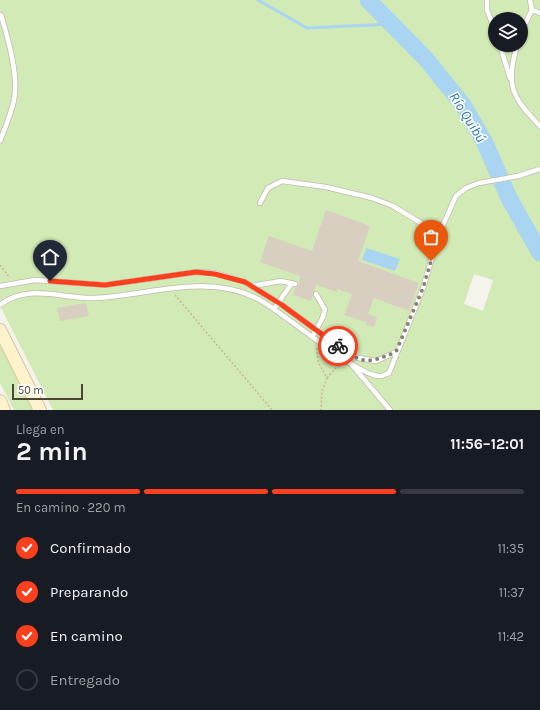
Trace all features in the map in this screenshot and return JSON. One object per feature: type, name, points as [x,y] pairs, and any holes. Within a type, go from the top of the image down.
[{"type":"main road","points":[[0,330],[40,410]]},
{"type":"main road","points":[[0,401],[4,410]]},
{"type":"lane","points":[[487,0],[488,12]]},
{"type":"lane","points":[[528,18],[532,10],[530,0]]},
{"type":"lane","points":[[532,10],[540,13]]},
{"type":"lane","points":[[0,141],[14,99],[14,74],[1,15]]},
{"type":"lane","points":[[502,52],[516,100],[525,112],[540,126]]},
{"type":"lane","points":[[511,80],[515,52]]},
{"type":"lane","points":[[0,305],[7,299],[39,292],[91,298],[169,288],[201,286],[240,292],[258,299],[274,309],[314,339],[349,362],[367,372],[379,376],[389,373],[396,352],[423,288],[439,234],[456,196],[466,188],[479,183],[518,176],[540,169]]},
{"type":"lane","points":[[260,203],[268,188],[282,181],[326,187],[372,198],[393,206],[439,234]]},
{"type":"lane","points":[[0,286],[35,280],[105,285],[196,272],[215,274],[245,282],[252,286],[278,302],[354,357],[376,361],[396,352]]},
{"type":"lane","points":[[252,286],[281,281],[293,284],[274,309]]},
{"type":"lane","points":[[314,339],[324,310],[316,294]]},
{"type":"lane","points":[[349,362],[390,410]]},
{"type":"path","points":[[0,265],[14,283]]},
{"type":"path","points":[[169,288],[272,410]]},
{"type":"path","points":[[314,339],[318,362],[327,378]]},
{"type":"path","points":[[321,410],[322,392],[327,378],[336,368],[349,362]]},
{"type":"green space","points":[[0,0],[540,0],[540,410],[53,410],[0,306]],"holes":[[[474,274],[493,280],[483,311],[464,304]]]},
{"type":"green space","points":[[0,347],[3,348],[33,410],[14,410],[0,383]]},
{"type":"water","points":[[366,248],[400,259],[395,271],[362,260]]},
{"type":"building","points":[[326,210],[370,226],[358,261],[419,283],[409,311],[374,298],[368,314],[377,317],[374,327],[366,325],[366,322],[344,315],[352,294],[337,289],[337,292],[316,285],[311,301],[293,295],[295,288],[299,285],[300,276],[260,262],[269,236],[312,251]]},
{"type":"building","points":[[86,303],[89,316],[60,321],[57,308]]},
{"type":"waterway","points":[[258,0],[307,28],[392,24]]},
{"type":"waterway","name":"Río Quibú","points":[[368,0],[426,59],[463,105],[484,141],[509,198],[540,253]]},
{"type":"way so far","points":[[338,346],[354,357],[364,360],[376,361],[396,352],[423,288],[431,261]]},
{"type":"route","points":[[50,281],[105,285],[196,272],[215,274],[245,282],[282,305],[338,346]]}]
